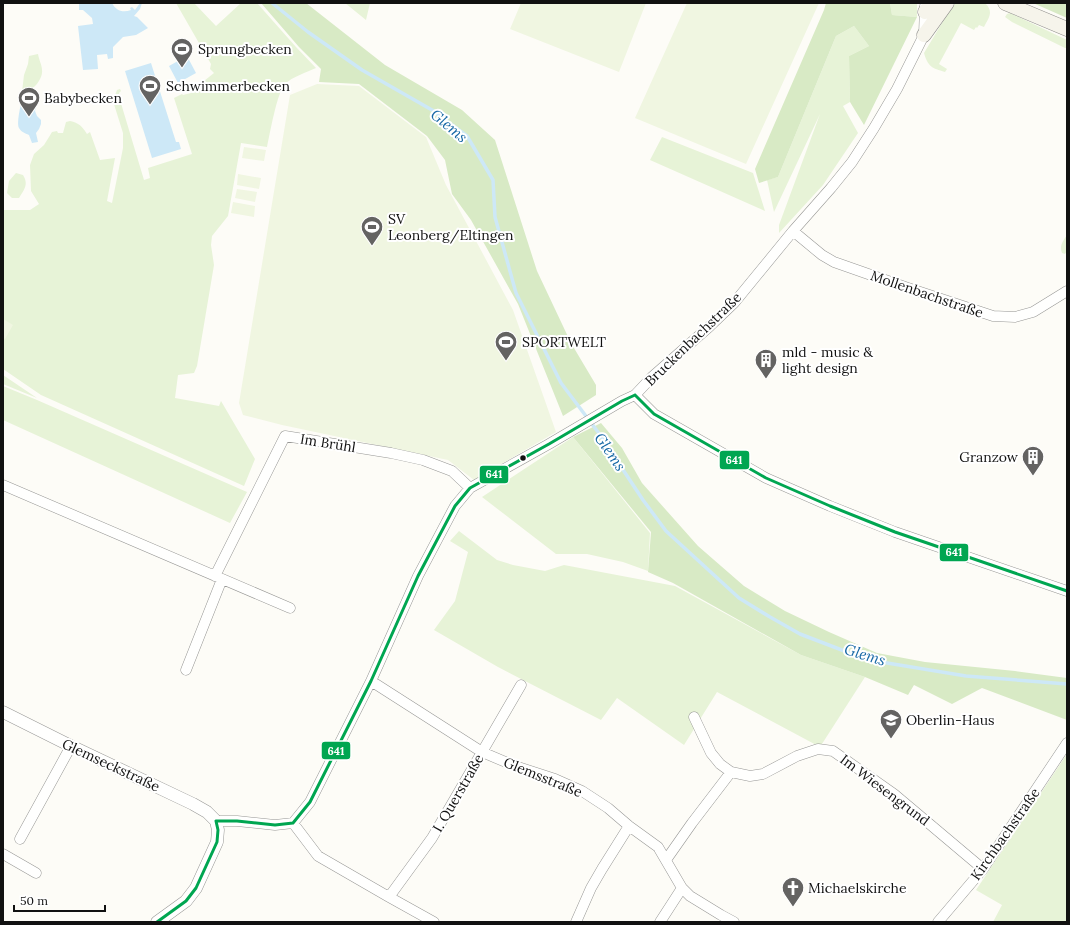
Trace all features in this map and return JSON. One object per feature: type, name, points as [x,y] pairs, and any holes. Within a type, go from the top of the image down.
[{"type":"main road","points":[[924,35],[947,3]]},
{"type":"main road","points":[[1005,3],[1067,29]]},
{"type":"street","name":"Bruckenbachstraße","points":[[293,823],[310,802],[370,680],[418,576],[455,506],[470,488],[635,395],[652,377],[734,303],[852,162],[897,89],[924,35],[927,6]]},
{"type":"street","name":"Mollenbachstraße","points":[[793,231],[822,255],[834,262],[993,316],[1015,317],[1033,312],[1067,290]]},
{"type":"street","points":[[635,395],[654,414],[766,478],[895,532],[1067,591]]},
{"type":"street","name":"Im Brühl","points":[[218,577],[285,436],[384,452],[422,460],[452,471],[470,488]]},
{"type":"street","points":[[3,485],[290,608]]},
{"type":"street","points":[[186,670],[218,577]]},
{"type":"street","name":"Glemsstraße","points":[[370,680],[482,752],[582,791],[608,808],[629,826],[658,847],[682,888],[690,896],[734,922]]},
{"type":"street","name":"I. Querstraße","points":[[389,897],[432,838],[521,685]]},
{"type":"street","name":"Glemseckstraße","points":[[3,712],[193,804],[207,812],[216,821]]},
{"type":"street","name":"Im Wiesengrund","points":[[694,717],[711,753],[720,764],[731,772],[750,776],[763,774],[797,756],[818,749],[833,751],[894,794],[983,869]]},
{"type":"street","name":"Kirchbachstraße","points":[[938,922],[983,869],[1067,743]]},
{"type":"street","points":[[20,839],[71,746]]},
{"type":"street","points":[[666,860],[731,772]]},
{"type":"street","points":[[157,922],[186,901],[196,888],[217,842],[218,830],[216,821],[237,821],[275,825],[293,823],[318,856],[434,922]]},
{"type":"street","points":[[576,922],[591,888],[629,826]]},
{"type":"street","points":[[3,854],[36,873]]},
{"type":"street","points":[[660,922],[682,888]]},
{"type":"green space","points":[[176,3],[194,3],[216,26],[241,3],[257,3],[316,68],[292,79],[282,88],[267,147],[241,143],[228,216],[212,236],[211,245],[214,265],[197,366],[194,373],[178,375],[175,398],[219,406],[221,401],[255,459],[244,486],[41,395],[3,369],[3,210],[30,210],[39,204],[31,191],[30,165],[34,154],[44,145],[52,132],[57,131],[58,133],[63,133],[66,122],[70,121],[76,123],[82,127],[87,134],[90,132],[100,160],[115,158],[107,201],[112,203],[123,148],[123,133],[113,101],[117,90],[120,89],[121,91],[119,93],[120,100],[144,180],[150,178],[148,168],[192,154],[174,98],[182,94],[195,92],[205,84],[204,81],[214,73],[210,69],[211,64]]},
{"type":"green space","points":[[261,3],[306,3],[385,65],[462,110],[495,140],[537,271],[571,343],[596,385],[596,395],[563,416],[518,304],[471,220],[452,194],[445,160],[427,136],[359,84],[319,82],[321,69],[299,47]]},
{"type":"green space","points":[[345,3],[370,3],[366,20]]},
{"type":"green space","points":[[521,3],[646,3],[619,72],[510,29]]},
{"type":"green space","points":[[687,3],[819,3],[746,164],[635,118]]},
{"type":"green space","points":[[826,3],[890,3],[892,15],[917,17],[864,125],[850,102],[849,56],[869,46],[854,26],[836,36],[778,177],[759,183],[755,169]]},
{"type":"green space","points":[[890,3],[917,3],[917,17],[892,15]]},
{"type":"green space","points":[[956,3],[985,3],[988,6],[990,15],[984,27],[979,25],[974,30],[961,23],[939,64],[947,69],[945,72],[931,66],[924,53],[951,8]]},
{"type":"green space","points":[[1033,3],[1067,3],[1067,18]]},
{"type":"green space","points":[[1010,13],[1067,40],[1067,48],[1012,22],[1005,17]]},
{"type":"green space","points":[[854,26],[869,46],[849,56],[850,102],[843,106],[858,133],[823,185],[779,233],[779,225],[820,114],[774,212],[767,180],[778,177],[836,36]]},
{"type":"green space","points":[[38,54],[42,68],[41,78],[33,88],[22,92],[24,75],[29,56]]},
{"type":"green space","name":"SV Leonberg/Eltingen","points":[[317,84],[359,86],[426,137],[446,185],[513,310],[556,432],[474,480],[448,460],[282,425],[243,415],[239,403],[290,95]]},
{"type":"green space","points":[[662,137],[753,173],[765,211],[650,160]]},
{"type":"green space","points":[[244,147],[266,150],[264,161],[242,158]]},
{"type":"green space","points":[[16,173],[23,175],[26,184],[19,198],[12,198],[7,193],[9,181]]},
{"type":"green space","points":[[238,174],[261,178],[259,189],[237,185]]},
{"type":"green space","points":[[237,189],[257,192],[255,202],[235,198]]},
{"type":"green space","points":[[233,202],[255,206],[254,217],[231,213]]},
{"type":"green space","points":[[1067,235],[1067,251],[1065,254],[1062,253],[1061,248]]},
{"type":"green space","points":[[3,319],[13,325],[5,339],[3,338]]},
{"type":"green space","points":[[3,375],[37,398],[3,384]]},
{"type":"green space","points":[[3,386],[247,492],[230,523],[3,420]]},
{"type":"green space","points":[[601,423],[622,448],[642,483],[698,546],[744,586],[785,611],[877,653],[925,662],[1067,678],[1067,720],[982,688],[952,704],[914,685],[908,695],[865,677],[801,655],[673,583],[648,572],[651,532],[573,437]]},
{"type":"green space","points":[[573,437],[650,533],[648,571],[623,562],[587,554],[556,554],[482,497]]},
{"type":"green space","points":[[459,531],[497,560],[513,565],[545,571],[564,565],[675,586],[801,655],[865,677],[820,747],[717,692],[684,745],[617,698],[601,720],[498,667],[434,630],[455,601],[468,552],[450,541]]},
{"type":"green space","points":[[1067,754],[1067,922],[993,922],[1002,905],[976,890]]},
{"type":"water","points":[[80,3],[112,3],[118,10],[125,11],[131,10],[130,8],[132,7],[135,10],[140,3],[142,3],[140,9],[134,16],[148,28],[136,35],[123,37],[113,47],[113,58],[108,59],[107,54],[97,55],[98,69],[83,70],[78,26],[93,24],[92,18],[83,10],[79,10]]},
{"type":"water","name":"Sprungbecken","points":[[187,56],[196,73],[178,83],[169,66]]},
{"type":"water","name":"Schwimmerbecken","points":[[151,63],[176,142],[179,142],[181,149],[152,158],[125,71]]},
{"type":"water","name":"Babybecken","points":[[31,91],[37,105],[35,111],[41,120],[41,124],[36,133],[38,142],[32,143],[29,135],[23,132],[18,125],[23,93]]},
{"type":"waterway","name":"Glems","points":[[272,3],[308,32],[362,70],[432,110],[467,136],[493,180],[495,217],[516,293],[561,383],[598,432],[643,500],[666,531],[739,598],[800,634],[875,661],[966,676],[1067,684]]},
{"type":"transit line","name":"641","points":[[635,395],[654,414],[766,478],[895,532],[1067,591]]},
{"type":"transit line","name":"641","points":[[216,821],[237,821],[275,825],[293,823],[310,802],[371,681],[418,576],[455,506],[470,488],[635,395]]},
{"type":"transit line","name":"641","points":[[157,922],[186,901],[196,888],[217,842],[218,830],[216,821]]},
{"type":"place","name":"Sprungbecken","points":[[182,68]]},
{"type":"place","name":"Schwimmerbecken","points":[[150,106]]},
{"type":"place","name":"Babybecken","points":[[29,118]]},
{"type":"place","name":"SV Leonberg/Eltingen","points":[[372,246]]},
{"type":"place","name":"SPORTWELT","points":[[506,362]]},
{"type":"place","name":"mld - music & light design","points":[[766,380]]},
{"type":"place","name":"Granzow","points":[[1033,476]]},
{"type":"place","name":"Oberlin-Haus","points":[[891,740]]},
{"type":"place","name":"Michaelskirche","points":[[793,908]]}]
